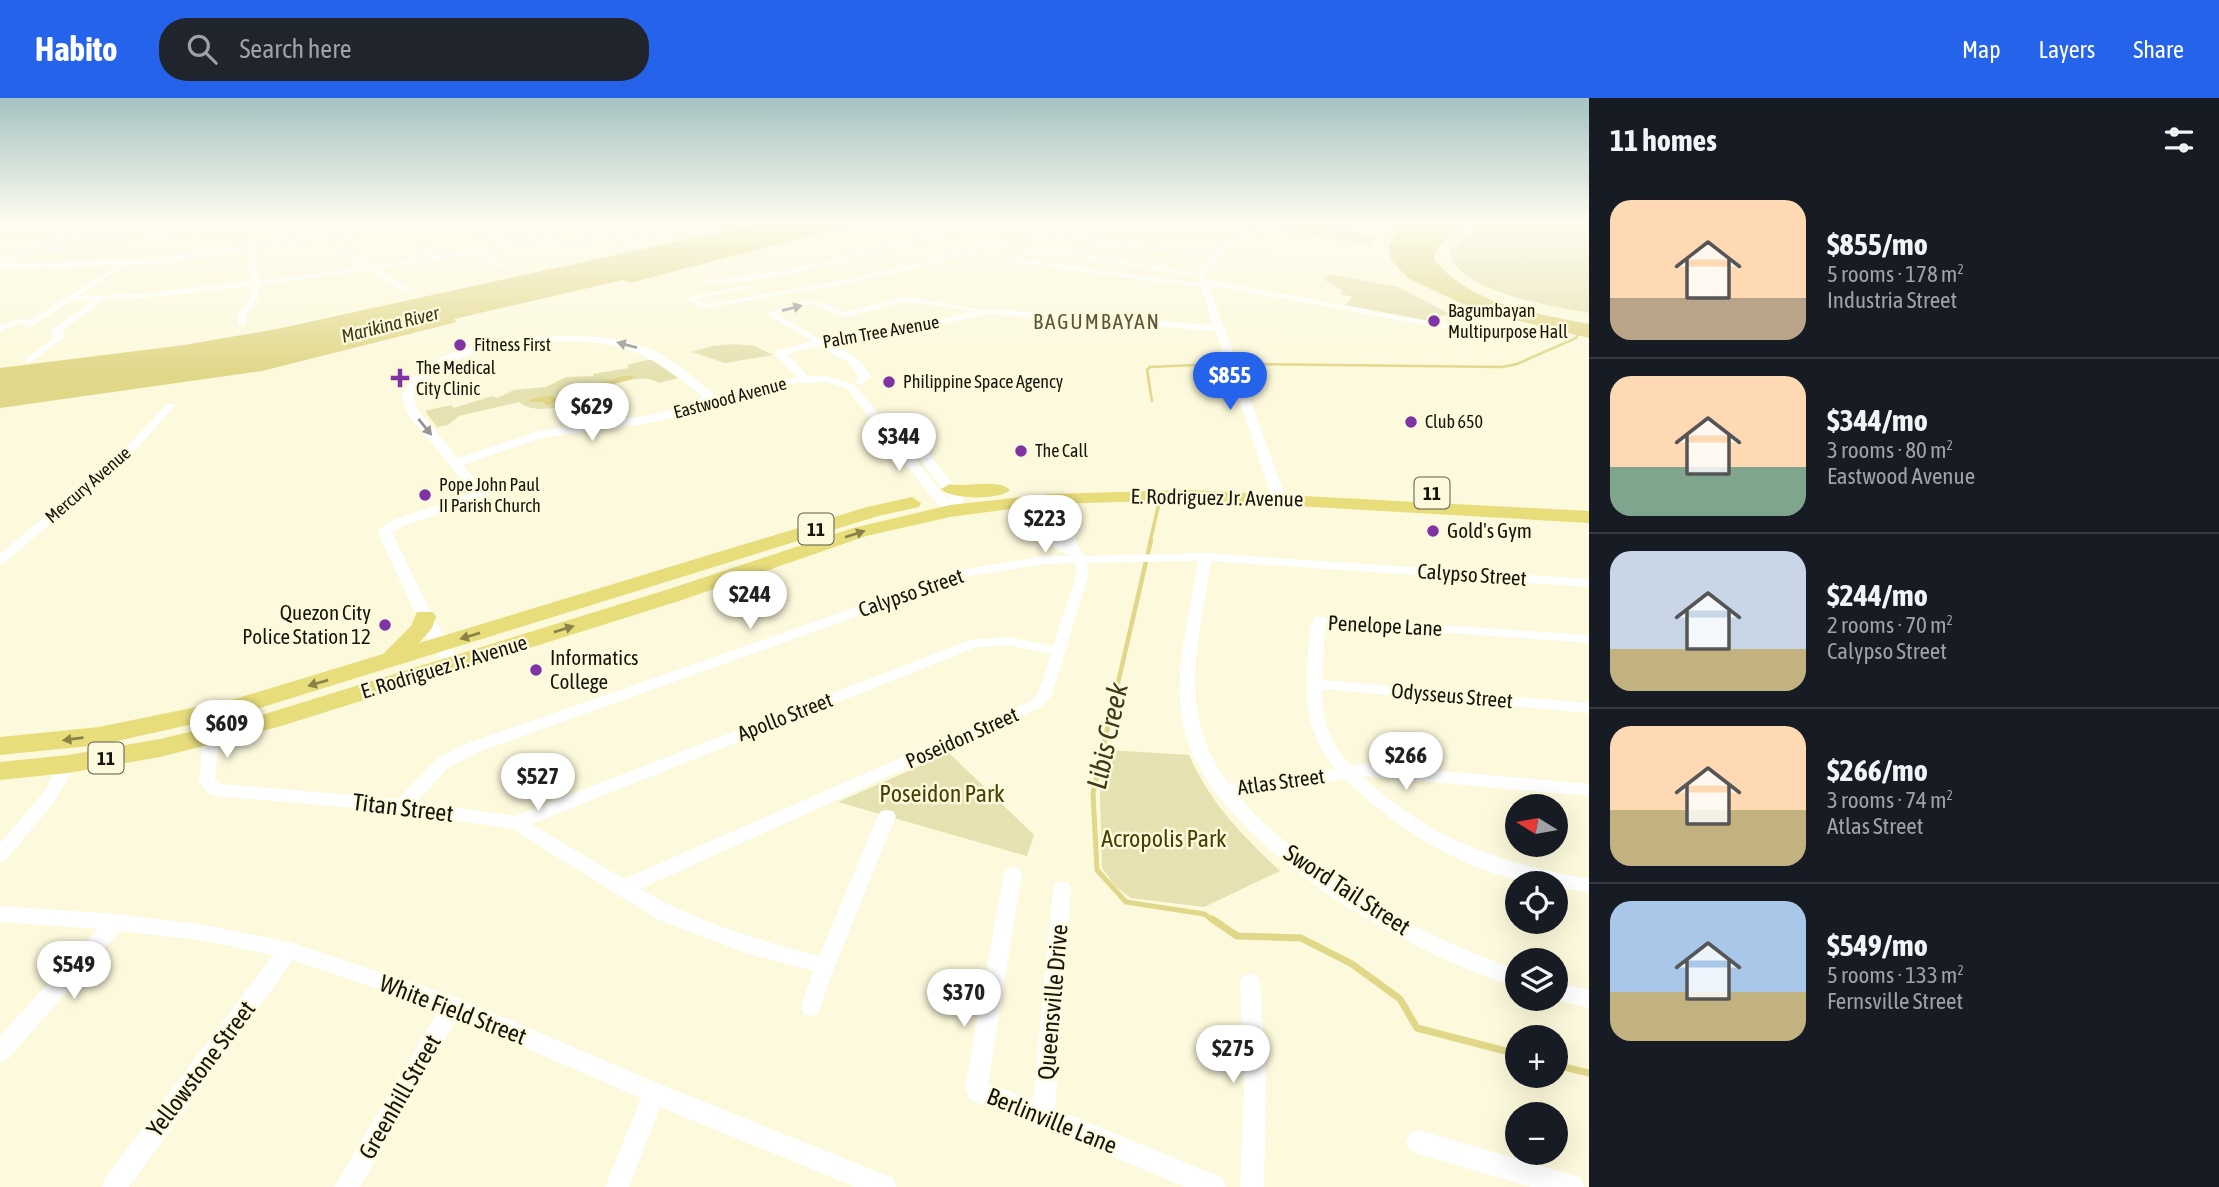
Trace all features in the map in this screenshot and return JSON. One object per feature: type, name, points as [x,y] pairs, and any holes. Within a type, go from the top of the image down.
[{"type":"main road","name":"E. Rodriguez Jr. Avenue","points":[[0,746],[99,736],[177,721],[384,663],[447,655],[674,595],[951,500],[1029,501],[1161,488]]},
{"type":"main road","name":"E. Rodriguez Jr. Avenue","points":[[0,771],[68,764],[160,748],[269,721],[658,577],[874,511],[1001,490],[1161,488],[1589,503]]},
{"type":"main road","name":"E. Rodriguez Jr. Avenue","points":[[1277,491],[1589,517]]},
{"type":"main road","points":[[658,577],[674,595]]},
{"type":"main road","points":[[384,663],[406,646],[421,628],[425,617]]},
{"type":"street","points":[[0,330],[15,322],[31,323],[113,272]]},
{"type":"street","points":[[242,324],[241,316],[255,297],[254,272]]},
{"type":"street","points":[[68,299],[118,298],[345,272]]},
{"type":"street","points":[[380,272],[405,290]]},
{"type":"street","points":[[706,281],[741,280],[789,272]]},
{"type":"street","points":[[828,272],[688,298],[706,306],[888,272]]},
{"type":"street","points":[[1098,272],[1142,278],[1203,281]]},
{"type":"street","points":[[1142,278],[1147,272]]},
{"type":"street","points":[[1166,272],[1453,328]]},
{"type":"street","points":[[1206,272],[1203,281],[1217,328],[1277,491]]},
{"type":"street","points":[[332,274],[343,282]]},
{"type":"street","points":[[29,360],[62,334],[54,334],[57,330],[103,298]]},
{"type":"street","points":[[75,329],[118,298]]},
{"type":"street","points":[[951,500],[892,427],[861,382],[865,377],[862,369],[844,355],[770,313],[814,302],[844,314],[907,299],[986,311]]},
{"type":"street","name":"Palm Tree Avenue","points":[[803,375],[779,352],[845,337],[906,330],[986,311],[1217,328]]},
{"type":"street","points":[[447,655],[425,617],[384,531],[398,523],[481,495],[411,410],[407,395],[421,374],[461,355],[518,342],[588,339],[641,349],[662,359],[709,395],[700,407]]},
{"type":"street","name":"Eastwood Avenue","points":[[452,458],[475,455],[539,435],[637,422],[700,407],[803,375],[835,375],[861,382]]},
{"type":"street","points":[[687,377],[730,396]]},
{"type":"street","name":"Eastwood Avenue","points":[[730,396],[805,379],[861,382]]},
{"type":"street","points":[[845,383],[892,427]]},
{"type":"street","name":"Mercury Avenue","points":[[0,560],[125,455],[171,405]]},
{"type":"street","points":[[1049,499],[1050,506],[1064,526],[1078,556]]},
{"type":"street","points":[[1029,501],[1038,507],[1058,545],[1078,556]]},
{"type":"street","name":"Calypso Street","points":[[402,806],[444,762],[472,748],[966,573],[1078,556],[1139,559],[1205,557],[1589,583]]},
{"type":"street","name":"Poseidon Street","points":[[623,888],[1024,710],[1045,695],[1082,577],[1078,556]]},
{"type":"street","name":"Sword Tail Street","points":[[1205,557],[1188,679],[1188,703],[1192,733],[1205,761],[1224,791],[1264,833],[1315,874],[1386,920],[1465,961],[1505,974]]},
{"type":"street","name":"Penelope Lane","points":[[1589,639],[1321,620],[1317,625],[1316,684],[1316,712],[1320,731],[1348,773],[1413,828],[1455,851],[1496,867],[1589,886]]},
{"type":"street","name":"Apollo Street","points":[[516,823],[975,643],[1008,641],[1059,652]]},
{"type":"street","name":"Odysseus Street","points":[[1316,684],[1589,708]]},
{"type":"street","name":"Titan Street","points":[[211,735],[207,782],[215,790],[402,806],[516,823],[664,913],[742,944],[825,966]]},
{"type":"street","points":[[0,855],[49,797],[68,764]]},
{"type":"street","name":"Atlas Street","points":[[1224,791],[1365,770],[1589,790]]},
{"type":"street","points":[[811,1007],[825,966],[887,816]]},
{"type":"street","name":"Berlinville Lane","points":[[1013,874],[976,1087],[981,1095],[1043,1115],[1214,1187]]},
{"type":"street","name":"Queensville Drive","points":[[1043,1115],[1062,888]]},
{"type":"street","name":"White Field Street","points":[[0,914],[116,922],[199,932],[289,950],[453,1006],[654,1093],[884,1187]]},
{"type":"street","points":[[0,1052],[116,922]]},
{"type":"street","name":"Yellowstone Street","points":[[114,1187],[289,950]]},
{"type":"street","points":[[1250,982],[1255,1086],[1251,1187]]},
{"type":"street","points":[[1568,994],[1589,999]]},
{"type":"street","name":"Greenhill Street","points":[[346,1187],[453,1006]]},
{"type":"street","points":[[617,1187],[654,1093]]},
{"type":"street","points":[[1418,1142],[1572,1187]]},
{"type":"green space","points":[[1462,272],[1589,272],[1589,313],[1531,302],[1487,287]]},
{"type":"green space","points":[[1329,274],[1398,287],[1450,314],[1425,320],[1345,305],[1353,297],[1340,294],[1343,291],[1323,279]]},
{"type":"green space","points":[[712,346],[755,346],[773,355],[725,363],[692,352]]},
{"type":"green space","points":[[652,360],[678,378],[659,383],[648,379],[630,380],[611,385],[613,388],[609,389],[606,395],[549,409],[527,407],[519,402],[459,416],[448,425],[437,427],[425,411],[451,405],[454,408],[492,396],[497,398],[514,390],[546,387],[566,377],[593,376],[629,368],[627,365]]},
{"type":"green space","name":"Acropolis Park","points":[[1108,750],[1189,755],[1217,803],[1240,831],[1280,871],[1204,907],[1131,898],[1116,887],[1102,868],[1100,794]]},
{"type":"green space","name":"Poseidon Park","points":[[949,753],[1034,835],[1027,856],[838,802]]},
{"type":"water","name":"Marikina River","points":[[539,272],[672,272],[630,283],[623,280],[454,319],[457,322],[262,371],[0,408],[0,368],[184,345],[277,329]]},
{"type":"water","points":[[1402,272],[1446,272],[1465,287],[1505,305],[1589,324],[1589,338],[1491,314],[1458,302],[1408,278]]},
{"type":"water","points":[[622,376],[633,376],[632,379],[604,386],[593,396],[559,399],[548,406],[543,402],[529,402],[531,399],[545,396],[561,397],[565,394],[563,391]]},
{"type":"waterway","name":"Libis Creek","points":[[1240,364],[1502,367],[1517,364],[1576,338],[1580,331]]},
{"type":"waterway","name":"Libis Creek","points":[[1152,401],[1147,370],[1150,367],[1218,364]]},
{"type":"waterway","name":"Libis Creek","points":[[1150,542],[1159,503]]},
{"type":"waterway","name":"Libis Creek","points":[[1112,709],[1151,540]]},
{"type":"waterway","name":"Libis Creek","points":[[1112,708],[1093,793],[1097,870],[1126,902],[1204,914],[1214,921]]},
{"type":"waterway","name":"Libis Creek","points":[[1212,919],[1237,936],[1301,938],[1352,964],[1400,999],[1417,1028],[1505,1051]]},
{"type":"waterway","name":"Libis Creek","points":[[1568,1068],[1589,1073]]},
{"type":"place","name":"Bagumbayan Multipurpose Hall","points":[[1434,321]]},
{"type":"place","name":"Fitness First","points":[[460,345]]},
{"type":"place","name":"The Medical City Clinic","points":[[400,378]]},
{"type":"place","name":"Philippine Space Agency","points":[[889,382]]},
{"type":"place","name":"Club 650","points":[[1411,422]]},
{"type":"place","name":"The Call","points":[[1021,451]]},
{"type":"place","name":"Pope John Paul II Parish Church","points":[[425,495]]},
{"type":"place","name":"Gold's Gym","points":[[1433,531]]},
{"type":"place","name":"Quezon City Police Station 12","points":[[385,625]]},
{"type":"place","name":"Informatics College","points":[[536,670]]},
{"type":"district","name":"BAGUMBAYAN","points":[[1097,322]]}]
